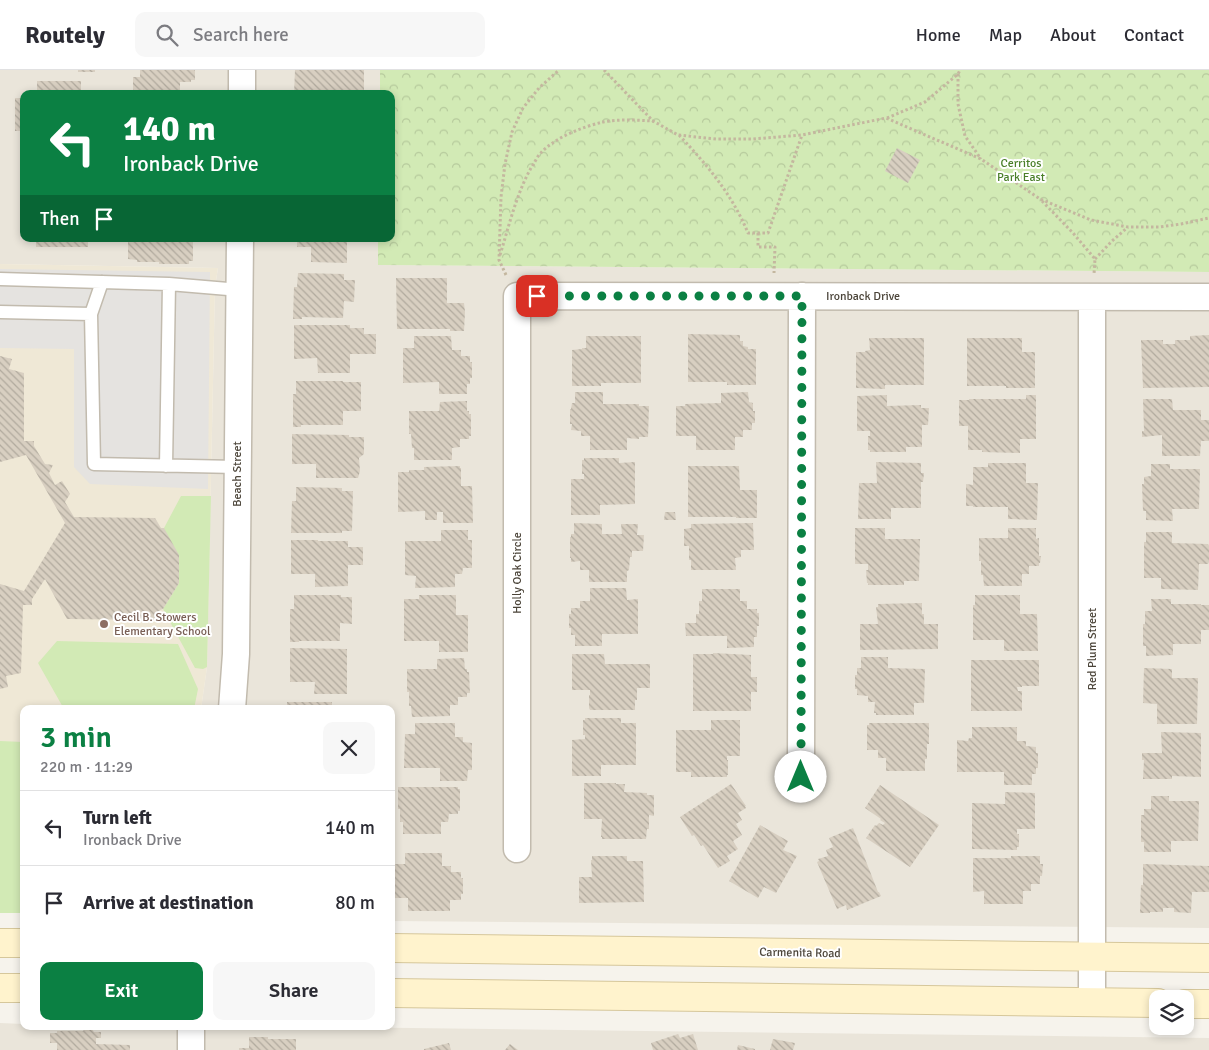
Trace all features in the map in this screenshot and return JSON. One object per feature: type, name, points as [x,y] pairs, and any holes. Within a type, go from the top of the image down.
[{"type":"main road","points":[[0,943],[20,943]]},
{"type":"main road","name":"Carmenita Road","points":[[395,948],[1209,958]]},
{"type":"main road","points":[[0,988],[20,988]]},
{"type":"main road","points":[[395,993],[1149,1003]]},
{"type":"main road","points":[[1194,1004],[1209,1004]]},
{"type":"street","points":[[242,70],[242,90]]},
{"type":"street","name":"Beach Street","points":[[232,705],[236,654],[240,242]]},
{"type":"street","name":"Ironback Drive","points":[[517,296],[1209,297]]},
{"type":"street","name":"Holly Oak Circle","points":[[517,296],[517,849]]},
{"type":"street","points":[[801,777],[802,296]]},
{"type":"street","name":"Red Plum Street","points":[[1092,297],[1092,1002]]},
{"type":"street","points":[[190,1050],[191,1030]]},
{"type":"lane","points":[[0,279],[169,284],[240,290]]},
{"type":"lane","points":[[102,282],[91,314],[94,464],[237,466]]},
{"type":"lane","points":[[166,466],[169,284]]},
{"type":"lane","points":[[0,312],[91,314]]},
{"type":"path","points":[[517,296],[498,260],[501,196],[505,164],[512,132],[523,108],[539,88],[559,70]]},
{"type":"path","points":[[604,70],[653,121],[678,135],[717,179],[741,215],[748,232],[768,233],[802,135]]},
{"type":"path","points":[[678,135],[716,139],[753,139],[802,135],[886,118],[925,102],[959,72]]},
{"type":"path","points":[[959,72],[958,104],[965,136],[981,159]]},
{"type":"path","points":[[886,118],[981,159],[1040,199],[1095,259]]},
{"type":"path","points":[[498,260],[517,200],[526,178],[540,154],[557,140],[589,126],[604,122],[653,121]]},
{"type":"path","points":[[1040,199],[1091,220],[1128,226],[1159,227],[1209,218]]},
{"type":"path","points":[[1092,297],[1095,259],[1128,226]]},
{"type":"path","points":[[758,233],[758,246],[774,247],[773,296]]},
{"type":"shaded area","points":[[0,70],[380,70],[380,90],[20,90],[20,242],[378,242],[378,265],[1209,272],[1209,928],[395,921],[395,705],[202,705],[207,667],[215,287],[218,268],[0,264]]},
{"type":"shaded area","name":"Cecil B. Stowers Elementary School","points":[[0,264],[218,268],[215,287],[207,667],[202,705],[20,705],[20,913],[0,913]]},
{"type":"shaded area","points":[[0,269],[210,272],[208,489],[90,484],[74,467],[74,349],[0,348]]},
{"type":"shaded area","points":[[0,1023],[20,1024],[20,1030],[395,1030],[395,1028],[1209,1038],[1209,1050],[0,1050]]},
{"type":"green space","name":"Cerritos Park East","points":[[380,70],[1209,70],[1209,272],[378,265],[378,242],[395,242],[395,90],[380,90]]},
{"type":"green space","points":[[181,496],[211,496],[207,667],[203,669],[195,668],[163,609],[179,583],[164,528]]},
{"type":"green space","points":[[57,641],[178,644],[198,689],[195,705],[62,705],[38,663]]},
{"type":"green space","points":[[0,741],[20,742],[20,913],[0,913]]},
{"type":"building","points":[[78,70],[95,70],[95,72],[78,72]]},
{"type":"building","points":[[140,70],[195,70],[195,80],[180,82],[180,90],[133,90],[133,77],[140,77]]},
{"type":"building","points":[[295,70],[364,70],[364,90],[294,90]]},
{"type":"building","points":[[37,81],[81,81],[81,90],[37,90]]},
{"type":"building","points":[[15,98],[20,98],[20,131],[15,131]]},
{"type":"building","points":[[897,148],[920,160],[908,183],[885,171]]},
{"type":"building","points":[[36,242],[88,242],[88,247],[36,247]]},
{"type":"building","points":[[128,242],[193,242],[193,261],[189,261],[189,264],[159,264],[159,262],[137,262],[137,260],[128,259]]},
{"type":"building","points":[[297,242],[347,242],[347,263],[311,262],[311,247],[297,247]]},
{"type":"building","points":[[298,273],[344,274],[344,280],[355,280],[354,302],[344,301],[343,318],[302,317],[302,319],[293,319],[294,287],[297,287]]},
{"type":"building","points":[[396,278],[447,278],[447,303],[464,303],[464,331],[450,331],[450,329],[397,329]]},
{"type":"building","points":[[294,325],[350,325],[350,328],[364,328],[364,334],[376,334],[376,354],[350,354],[350,373],[318,373],[317,358],[294,359]]},
{"type":"building","points":[[688,334],[740,335],[740,341],[743,341],[743,346],[748,347],[748,349],[756,349],[756,385],[727,385],[727,382],[688,382]]},
{"type":"building","points":[[1209,335],[1209,387],[1143,388],[1141,340],[1163,340],[1163,344],[1175,344],[1175,340],[1190,340],[1190,336]]},
{"type":"building","points":[[414,336],[451,336],[452,350],[461,350],[461,356],[470,356],[472,378],[470,378],[470,384],[467,384],[467,394],[439,394],[439,382],[403,383],[403,348],[414,348]]},
{"type":"building","points":[[586,336],[641,336],[641,383],[601,383],[601,386],[572,386],[572,350],[586,348]]},
{"type":"building","points":[[869,338],[924,338],[924,385],[885,385],[885,389],[856,388],[856,352],[870,350]]},
{"type":"building","points":[[967,338],[1022,338],[1022,352],[1035,352],[1035,388],[967,386]]},
{"type":"building","points":[[0,356],[12,359],[9,369],[24,373],[24,441],[34,441],[34,446],[45,464],[53,465],[49,473],[55,485],[62,481],[70,494],[65,502],[74,517],[155,518],[161,528],[164,528],[179,555],[179,583],[154,620],[67,619],[45,579],[32,599],[32,605],[23,605],[21,673],[6,676],[8,687],[0,689],[0,584],[24,591],[65,523],[26,455],[0,462]]},
{"type":"building","points":[[296,381],[361,382],[361,411],[343,411],[343,425],[301,425],[301,427],[293,427],[293,394],[296,394]]},
{"type":"building","points":[[575,392],[603,392],[603,404],[639,404],[639,406],[649,406],[648,437],[639,437],[639,439],[627,438],[627,450],[590,450],[590,436],[581,436],[581,431],[571,430],[570,409],[572,403],[575,403]]},
{"type":"building","points":[[748,392],[749,402],[753,403],[753,411],[755,411],[755,423],[752,423],[752,430],[743,430],[743,437],[735,437],[735,450],[696,450],[696,436],[676,436],[676,406],[721,403],[721,393]]},
{"type":"building","points":[[887,395],[887,406],[921,405],[921,408],[929,408],[928,425],[922,425],[922,447],[906,447],[906,452],[870,452],[868,450],[870,431],[857,431],[857,396]]},
{"type":"building","points":[[1026,395],[1036,395],[1036,439],[1020,439],[1020,453],[968,450],[968,426],[959,426],[959,400],[1026,399]]},
{"type":"building","points":[[1143,399],[1172,399],[1173,410],[1201,410],[1201,420],[1209,420],[1209,441],[1201,441],[1200,456],[1162,456],[1162,435],[1142,437],[1142,431],[1144,431]]},
{"type":"building","points":[[467,401],[467,411],[471,414],[471,436],[469,436],[469,439],[460,439],[460,447],[452,448],[452,460],[414,460],[414,448],[412,448],[411,434],[409,434],[409,411],[439,411],[440,402]]},
{"type":"building","points":[[292,434],[364,437],[364,454],[359,458],[360,471],[358,478],[316,478],[316,464],[292,464]]},
{"type":"building","points":[[584,458],[619,458],[619,463],[635,462],[635,504],[600,505],[600,515],[571,515],[571,479],[584,479],[582,460]]},
{"type":"building","points":[[876,462],[921,463],[921,473],[924,473],[923,482],[921,482],[921,508],[891,508],[891,519],[858,519],[859,483],[877,483]]},
{"type":"building","points":[[988,463],[1026,463],[1026,483],[1038,483],[1037,520],[1008,519],[1008,507],[966,506],[966,484],[973,485],[973,467],[988,467]]},
{"type":"building","points":[[1151,464],[1170,464],[1170,469],[1200,469],[1199,509],[1172,509],[1173,521],[1146,520],[1146,511],[1143,511],[1142,484],[1144,484],[1144,477],[1151,476]]},
{"type":"building","points":[[460,466],[461,486],[472,486],[473,523],[443,523],[443,512],[437,512],[437,520],[425,520],[425,511],[398,512],[398,472],[424,470],[424,467]]},
{"type":"building","points":[[688,466],[739,466],[740,490],[757,490],[757,518],[688,517]]},
{"type":"building","points":[[296,487],[342,488],[342,491],[353,491],[352,531],[342,531],[342,533],[291,533],[292,501],[296,501]]},
{"type":"building","points":[[665,512],[675,512],[676,520],[664,520]]},
{"type":"building","points":[[574,523],[602,524],[602,534],[622,534],[621,524],[638,524],[637,535],[644,535],[643,551],[632,551],[629,570],[627,571],[627,582],[589,582],[589,570],[580,570],[580,561],[571,562],[570,537],[571,534],[574,534]]},
{"type":"building","points":[[753,523],[754,550],[741,550],[741,557],[735,558],[736,570],[691,570],[689,546],[684,546],[684,529],[691,528],[691,524]]},
{"type":"building","points":[[855,528],[885,528],[885,539],[920,539],[919,581],[904,581],[904,585],[868,585],[866,570],[868,570],[868,564],[855,564]]},
{"type":"building","points":[[1008,528],[1036,528],[1036,539],[1039,538],[1039,556],[1041,556],[1039,566],[1029,566],[1029,574],[1022,574],[1022,586],[984,586],[983,575],[981,575],[981,561],[979,561],[979,538],[1008,538]]},
{"type":"building","points":[[441,530],[468,530],[468,540],[472,540],[472,568],[463,568],[462,574],[455,574],[455,587],[415,588],[416,576],[405,575],[405,541],[441,541]]},
{"type":"building","points":[[1146,532],[1172,532],[1172,543],[1208,544],[1209,562],[1208,564],[1199,564],[1198,590],[1161,589],[1161,578],[1144,578],[1144,542],[1146,542]]},
{"type":"building","points":[[291,540],[348,541],[348,547],[363,547],[363,565],[348,565],[348,586],[315,587],[315,574],[291,574]]},
{"type":"building","points":[[590,588],[626,588],[627,600],[638,599],[638,634],[602,634],[602,646],[575,646],[575,635],[571,635],[571,628],[569,628],[569,614],[571,614],[571,608],[580,608],[580,601],[590,601]]},
{"type":"building","points":[[702,589],[740,589],[740,601],[747,601],[747,609],[757,609],[757,613],[759,613],[759,626],[757,626],[757,637],[754,637],[754,647],[727,648],[727,636],[686,636],[685,623],[696,623],[696,614],[699,614],[699,601],[702,601]]},
{"type":"building","points":[[294,595],[341,595],[341,597],[352,597],[352,624],[340,623],[340,641],[290,642],[290,609],[294,609]]},
{"type":"building","points":[[419,595],[456,595],[456,615],[468,615],[468,652],[439,652],[439,641],[404,641],[404,599],[419,599]]},
{"type":"building","points":[[975,595],[1020,595],[1020,614],[1037,614],[1038,651],[1004,651],[1004,640],[973,640],[973,605],[975,605]]},
{"type":"building","points":[[1151,599],[1171,599],[1171,604],[1209,605],[1209,630],[1201,630],[1201,644],[1173,644],[1173,655],[1146,656],[1146,646],[1143,646],[1143,624],[1145,624],[1145,611],[1152,611]]},
{"type":"building","points":[[922,603],[924,624],[938,624],[938,649],[860,650],[860,624],[878,624],[876,607],[878,607],[878,604]]},
{"type":"building","points":[[290,648],[347,649],[347,694],[314,694],[315,682],[290,682]]},
{"type":"building","points":[[572,654],[604,654],[605,664],[650,664],[650,688],[637,688],[635,710],[590,710],[590,690],[572,690]]},
{"type":"building","points":[[693,654],[751,655],[751,677],[757,677],[757,692],[751,692],[751,711],[693,711]]},
{"type":"building","points":[[861,657],[888,657],[888,668],[925,669],[924,703],[914,703],[914,715],[876,715],[874,713],[875,702],[868,702],[868,696],[857,695],[855,675],[857,675],[857,668],[861,668]]},
{"type":"building","points":[[464,658],[465,669],[469,672],[470,693],[467,693],[467,697],[458,697],[458,705],[450,705],[450,716],[412,717],[411,706],[409,706],[409,692],[407,692],[407,669],[437,669],[437,659]]},
{"type":"building","points":[[971,660],[1039,660],[1039,686],[1017,687],[1018,691],[1022,691],[1022,711],[971,711]]},
{"type":"building","points":[[1144,668],[1172,669],[1172,678],[1198,678],[1197,724],[1157,724],[1157,704],[1143,703]]},
{"type":"building","points":[[287,702],[332,702],[332,705],[287,705]]},
{"type":"building","points":[[585,718],[621,718],[621,723],[636,723],[636,765],[601,765],[601,776],[572,776],[572,740],[585,739],[585,735],[583,735],[583,720]]},
{"type":"building","points":[[711,720],[740,720],[740,756],[727,756],[727,777],[691,777],[691,772],[676,772],[676,730],[711,730]]},
{"type":"building","points":[[415,723],[455,723],[455,737],[463,737],[463,742],[472,743],[472,770],[468,770],[467,781],[440,781],[440,768],[404,768],[405,734],[415,734]]},
{"type":"building","points":[[869,723],[929,723],[929,744],[927,744],[925,771],[886,771],[886,758],[878,758],[878,750],[867,750],[867,725]]},
{"type":"building","points":[[972,727],[1017,727],[1017,741],[1026,741],[1026,746],[1036,747],[1036,753],[1038,753],[1038,768],[1036,768],[1036,774],[1032,774],[1032,785],[1004,785],[1004,772],[957,772],[957,740],[968,741],[969,738],[972,738]]},
{"type":"building","points":[[1161,732],[1201,733],[1201,777],[1172,776],[1172,779],[1143,779],[1144,760],[1142,760],[1142,753],[1162,753]]},
{"type":"building","points":[[584,783],[625,784],[624,792],[654,795],[654,816],[649,815],[649,829],[647,829],[646,839],[602,839],[602,819],[584,819]]},
{"type":"building","points":[[731,784],[746,806],[746,808],[738,813],[742,820],[736,824],[742,835],[733,841],[738,849],[727,856],[730,861],[718,868],[703,845],[701,846],[694,835],[692,836],[680,817]]},
{"type":"building","points":[[880,785],[939,825],[910,867],[866,838],[875,825],[879,823],[883,825],[885,823],[865,808]]},
{"type":"building","points":[[398,787],[458,787],[460,789],[460,811],[458,811],[458,814],[449,814],[448,822],[441,822],[441,834],[403,834],[403,822],[400,822],[400,809],[398,809]]},
{"type":"building","points":[[1005,792],[1035,793],[1035,829],[1017,829],[1019,847],[1017,847],[1017,850],[972,849],[972,803],[1005,804]]},
{"type":"building","points":[[1151,796],[1169,796],[1169,801],[1199,801],[1198,841],[1171,841],[1171,852],[1144,852],[1144,842],[1141,842],[1141,815],[1144,815],[1144,809],[1151,809]]},
{"type":"building","points":[[760,825],[788,841],[783,850],[797,856],[776,893],[764,887],[758,898],[729,881]]},
{"type":"building","points":[[853,828],[881,896],[847,910],[846,905],[837,909],[817,862],[819,861],[818,859],[828,856],[826,850],[833,847],[829,838]]},
{"type":"building","points":[[405,853],[442,853],[442,866],[451,866],[451,872],[461,872],[463,894],[461,894],[461,900],[450,900],[450,911],[408,911],[408,898],[395,898],[395,864],[405,864]]},
{"type":"building","points":[[592,856],[627,856],[627,861],[643,861],[644,902],[579,903],[579,877],[592,877]]},
{"type":"building","points":[[1011,856],[1040,856],[1040,864],[1043,864],[1040,884],[1031,884],[1031,891],[1023,891],[1023,904],[984,904],[984,891],[973,892],[973,858],[1011,858]]},
{"type":"building","points":[[1143,864],[1209,866],[1209,892],[1192,892],[1191,913],[1174,912],[1174,908],[1163,908],[1163,912],[1140,913]]},
{"type":"building","points":[[93,1030],[94,1032],[101,1032],[101,1038],[96,1038],[96,1044],[130,1045],[130,1050],[57,1050],[57,1043],[50,1043],[50,1033],[57,1033],[57,1031]]},
{"type":"building","points":[[678,1034],[680,1038],[693,1034],[698,1050],[653,1050],[651,1043]]},
{"type":"building","points":[[249,1037],[296,1039],[296,1050],[239,1050],[239,1048],[249,1048]]},
{"type":"building","points":[[773,1039],[795,1043],[793,1050],[770,1050]]},
{"type":"building","points":[[449,1043],[451,1050],[424,1050],[424,1049]]},
{"type":"building","points":[[510,1044],[518,1050],[505,1050]]},
{"type":"building","points":[[738,1045],[755,1049],[755,1050],[737,1050]]},
{"type":"place","name":"Cecil B. Stowers Elementary School","points":[[104,624]]},
{"type":"route","points":[[537,296],[802,296],[801,777]]}]
